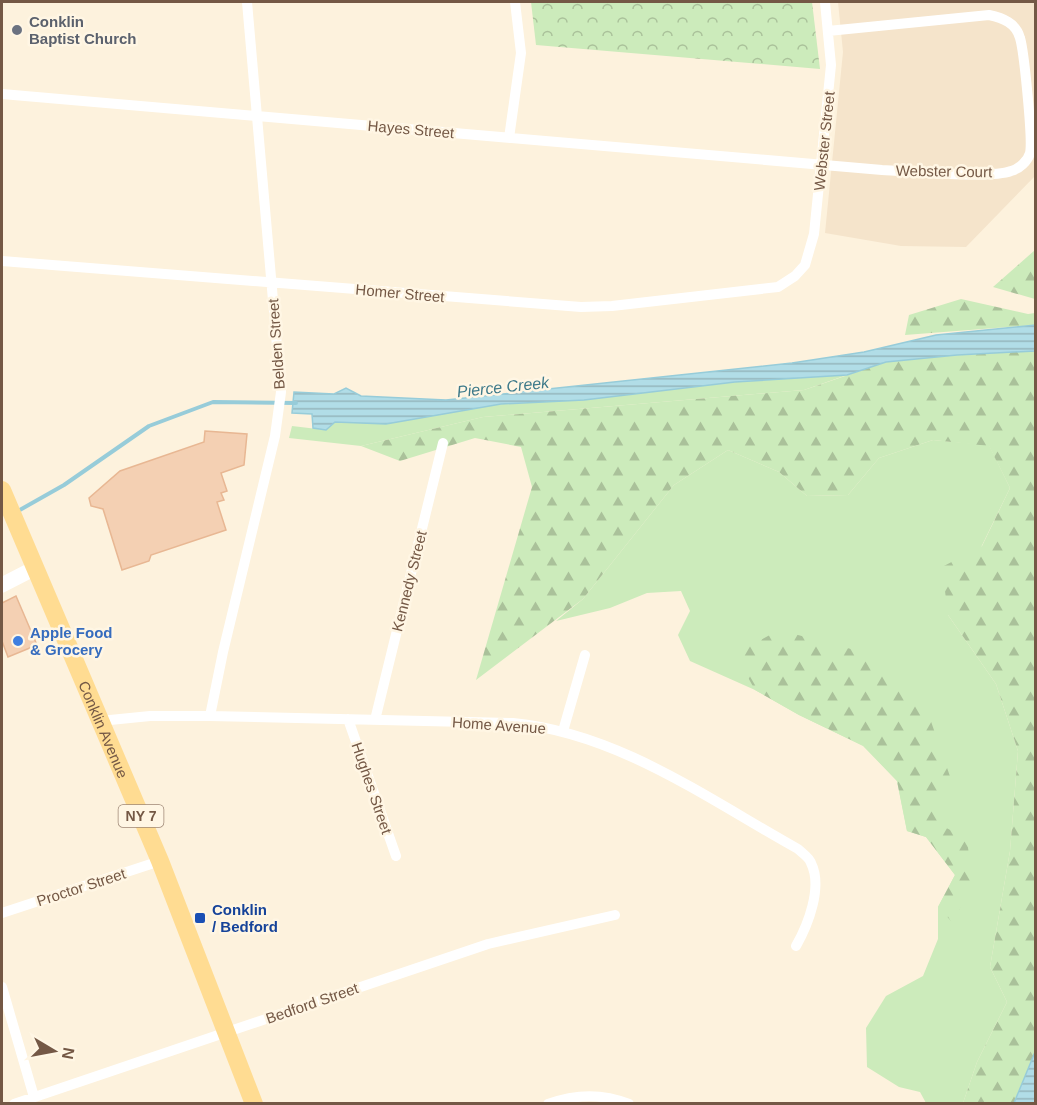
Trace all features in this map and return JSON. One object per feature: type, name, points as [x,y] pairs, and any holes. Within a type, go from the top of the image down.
[{"type":"main road","name":"Conklin Avenue","points":[[4,497],[160,861],[254,1104]]},
{"type":"street","name":"Belden Street","points":[[210,716],[223,652],[278,425],[281,392],[247,2]]},
{"type":"street","points":[[509,138],[521,53],[515,2]]},
{"type":"street","name":"Webster Street","points":[[795,276],[805,265],[814,234],[829,97],[831,65],[825,2]]},
{"type":"street","name":"Webster Court","points":[[820,164],[882,170],[989,173],[1011,171],[1025,162],[1030,153],[1020,38],[1004,18],[989,15],[828,31]]},
{"type":"street","name":"Hayes Street","points":[[2,94],[820,164]]},
{"type":"street","name":"Homer Street","points":[[2,261],[581,307],[612,306],[768,289],[778,287],[795,276]]},
{"type":"street","name":"Kennedy Street","points":[[375,720],[443,443]]},
{"type":"street","points":[[2,585],[35,568]]},
{"type":"street","points":[[563,731],[585,655]]},
{"type":"street","name":"Home Avenue","points":[[100,720],[150,716],[348,719],[513,723],[563,731],[601,744],[656,769],[798,849],[811,861],[814,884],[810,916],[796,946]]},
{"type":"street","name":"Hughes Street","points":[[348,719],[396,856]]},
{"type":"street","name":"Proctor Street","points":[[2,913],[160,861]]},
{"type":"street","name":"Bedford Street","points":[[14,1104],[506,939],[615,915]]},
{"type":"street","points":[[2,987],[34,1097]]},
{"type":"street","points":[[548,1104],[582,1095],[604,1096],[629,1104]]},
{"type":"shaded area","points":[[838,2],[1035,2],[1035,176],[966,247],[901,246],[825,233],[843,52]]},
{"type":"green space","points":[[531,2],[812,2],[820,69],[536,45]]},
{"type":"green space","points":[[1035,250],[1035,299],[993,287]]},
{"type":"green space","points":[[961,299],[1028,314],[1035,313],[1035,325],[905,335],[909,315]]},
{"type":"green space","points":[[1035,351],[1036,1052],[1014,1103],[963,1103],[977,1062],[1007,1002],[990,967],[1010,851],[1018,751],[996,684],[948,615],[942,567],[982,546],[1010,488],[989,446],[933,440],[879,458],[848,495],[807,496],[779,472],[728,450],[674,485],[583,599],[476,680],[532,487],[521,447],[475,438],[400,461],[361,446],[483,417],[804,390],[886,362]]},
{"type":"green space","points":[[847,375],[804,390],[483,417],[361,446],[289,438],[292,426],[326,430],[335,422],[501,404],[584,400],[735,382]]},
{"type":"green space","points":[[933,440],[989,445],[1010,488],[948,615],[996,684],[1018,751],[1010,851],[990,967],[1007,1002],[977,1062],[963,1103],[926,1103],[920,1092],[899,1087],[867,1067],[866,1028],[886,996],[923,976],[938,939],[938,907],[955,875],[926,837],[907,831],[897,781],[863,746],[799,715],[755,690],[690,661],[678,635],[690,611],[681,591],[647,593],[610,608],[556,621],[583,599],[674,485],[728,450],[779,472],[807,496],[848,495],[879,458]]},
{"type":"green space","points":[[779,630],[851,649],[897,674],[926,707],[954,788],[934,807],[938,824],[967,838],[972,883],[953,923],[938,907],[955,875],[926,837],[907,831],[897,781],[864,746],[799,715],[755,690],[735,654]]},
{"type":"water","points":[[1035,325],[1035,351],[886,362],[847,375],[735,382],[584,400],[501,404],[386,424],[335,422],[326,430],[313,428],[312,414],[292,413],[294,392],[334,394],[346,388],[361,396],[446,400],[792,363],[864,352],[936,335]]},
{"type":"water","points":[[1035,1052],[1035,1103],[1014,1103]]},
{"type":"building","points":[[205,431],[247,434],[244,465],[221,473],[227,491],[221,493],[224,500],[217,502],[226,530],[151,555],[149,561],[122,570],[103,509],[91,506],[89,498],[120,471],[204,442]]},
{"type":"building","points":[[16,596],[37,645],[8,657],[2,641],[2,603]]},
{"type":"waterway","name":"Pierce Creek","points":[[18,511],[64,485],[149,426],[213,402],[296,403]]},
{"type":"place","name":"Conklin Baptist Church","points":[[17,30]]},
{"type":"place","name":"Apple Food & Grocery","points":[[18,641]]},
{"type":"place","name":"Conklin / Bedford","points":[[200,918]]}]
